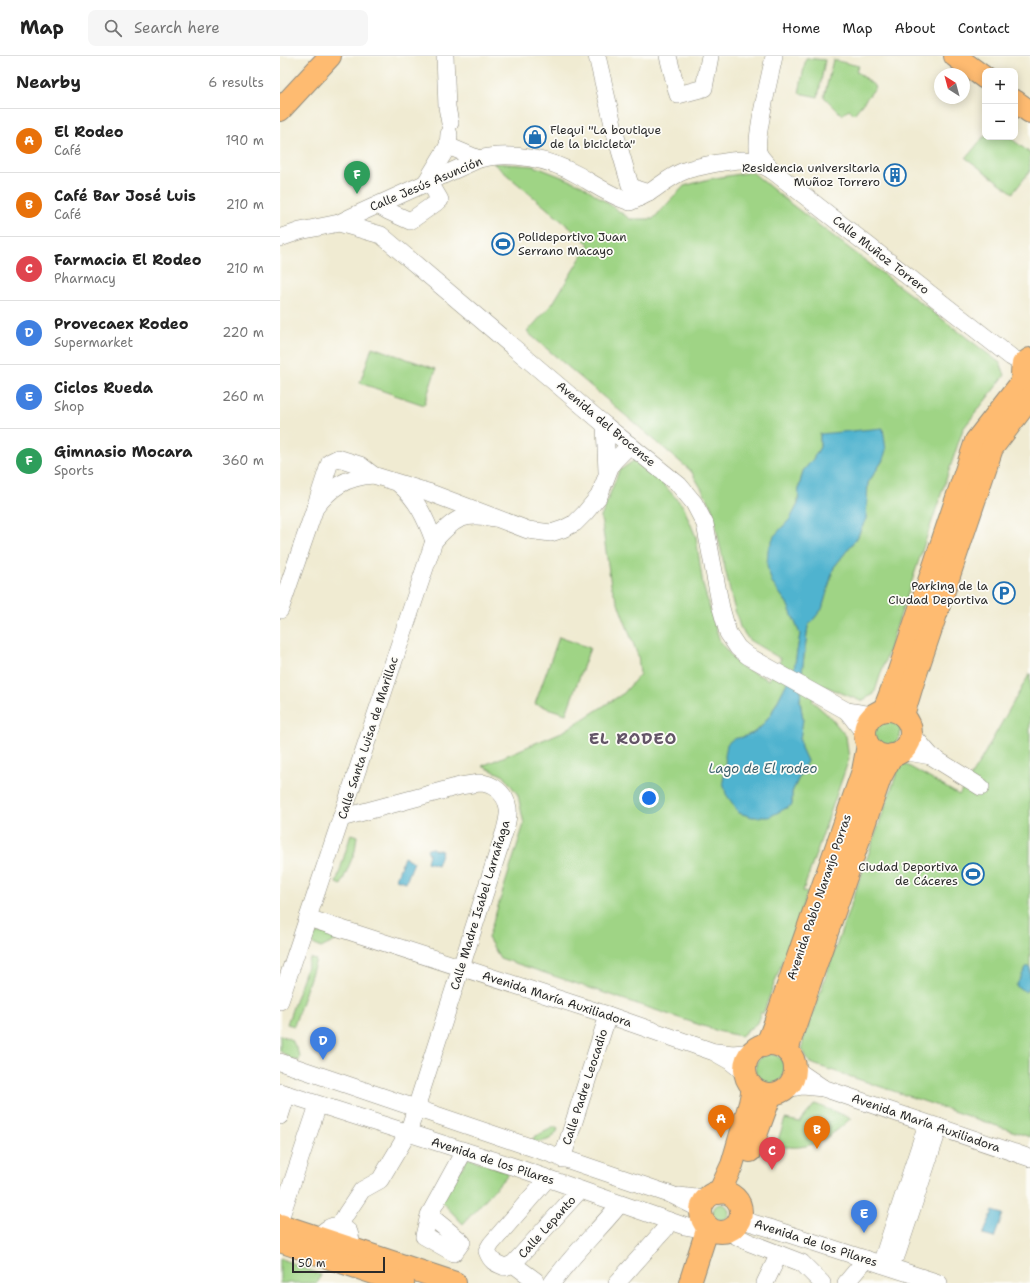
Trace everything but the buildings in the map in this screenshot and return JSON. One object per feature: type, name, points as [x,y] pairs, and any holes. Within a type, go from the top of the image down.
[{"type":"main road","points":[[280,110],[330,56]]},
{"type":"main road","points":[[955,56],[982,76]]},
{"type":"main road","points":[[1018,102],[1030,112]]},
{"type":"main road","name":"Avenida Pablo Naranjo Porras","points":[[758,1049],[769,1039],[863,771],[887,732],[916,674],[992,448],[1027,378]]},
{"type":"main road","name":"Avenida Pablo Naranjo Porras","points":[[791,1058],[793,1031],[880,778],[887,732]]},
{"type":"main road","points":[[703,1283],[732,1165],[750,1103],[764,1086],[793,1078],[791,1058],[776,1045],[758,1049],[747,1061],[764,1086]]},
{"type":"main road","points":[[690,1283],[719,1215]]},
{"type":"main road","points":[[280,1225],[455,1283]]},
{"type":"main road","points":[[280,1241],[403,1283]]},
{"type":"street","points":[[378,205],[410,221],[440,200],[433,188],[425,184],[449,134],[445,56]]},
{"type":"street","points":[[598,56],[615,133],[630,185],[636,189],[649,193],[668,179],[684,171],[732,161],[753,161],[773,171]]},
{"type":"street","points":[[668,56],[678,95],[704,88],[710,56]]},
{"type":"street","points":[[732,161],[747,154],[759,137],[774,56]]},
{"type":"street","points":[[449,134],[479,159]]},
{"type":"street","name":"Calle Muñoz Torrero","points":[[759,137],[759,154],[773,171],[1011,357],[1027,378]]},
{"type":"street","name":"Calle Jesús Asunción","points":[[339,223],[479,159],[493,156],[514,156],[545,162],[576,174],[618,198],[630,202],[649,193]]},
{"type":"street","name":"Avenida del Brocense","points":[[280,238],[300,231],[339,223],[381,235],[605,425],[679,485],[694,503],[705,524],[721,608],[728,633],[738,648],[748,656],[847,712],[931,756],[981,787]]},
{"type":"street","points":[[605,425],[607,476]]},
{"type":"street","points":[[280,610],[330,462],[338,458],[360,465],[373,475],[428,492],[528,530],[551,533],[575,523],[592,505],[599,496],[611,465],[630,445]]},
{"type":"street","points":[[315,508],[323,498],[341,483],[362,476],[373,475]]},
{"type":"street","points":[[397,483],[406,490],[421,510],[427,521],[434,541]]},
{"type":"street","name":"Calle Santa Luisa de Marillac","points":[[280,1001],[434,541],[452,524],[462,518],[475,515],[494,518]]},
{"type":"street","name":"Calle Madre Isabel Larrañaga","points":[[340,1225],[362,1190],[380,1180],[408,1133],[505,830],[508,817],[508,806],[500,792],[494,787],[488,784],[479,783],[342,818]]},
{"type":"street","name":"Avenida María Auxiliadora","points":[[308,918],[602,1013],[714,1052],[730,1061],[764,1086],[803,1086],[823,1088],[1030,1158]]},
{"type":"street","name":"Calle Padre Leocadio","points":[[557,1157],[602,1013]]},
{"type":"street","name":"Avenida María Auxiliadora","points":[[714,1052],[733,1054],[758,1049]]},
{"type":"street","name":"Avenida María Auxiliadora","points":[[791,1058],[801,1072],[823,1088]]},
{"type":"street","name":"Avenida de los Pilares","points":[[280,1062],[672,1195],[694,1206],[719,1215],[939,1283]]},
{"type":"street","points":[[280,1116],[283,1093]]},
{"type":"street","name":"Avenida de los Pilares","points":[[283,1093],[464,1151],[669,1221],[695,1228],[719,1215]]},
{"type":"street","points":[[280,1219],[318,1105]]},
{"type":"street","points":[[846,1283],[880,1264],[933,1125]]},
{"type":"street","points":[[429,1214],[464,1151]]},
{"type":"street","name":"Calle Lepanto","points":[[547,1179],[491,1244],[487,1251],[490,1259],[496,1264],[505,1267],[513,1264],[580,1190]]},
{"type":"street","points":[[544,1282],[561,1270],[605,1223],[620,1204]]},
{"type":"street","name":"Avenida de los Pilares","points":[[719,1215],[748,1242],[802,1263],[822,1283]]},
{"type":"street","points":[[617,1283],[665,1229],[669,1221]]},
{"type":"street","points":[[319,1237],[324,1230],[332,1226],[340,1225],[349,1232],[353,1248]]},
{"type":"street","points":[[765,1283],[779,1254]]},
{"type":"street","name":"Calle Lepanto","points":[[513,1264],[544,1282]]},
{"type":"green space","points":[[806,58],[825,60],[818,97],[799,93]]},
{"type":"green space","points":[[833,60],[859,66],[856,71],[876,87],[854,114],[849,109],[842,115],[824,97]]},
{"type":"green space","points":[[982,139],[982,140],[1013,140],[1030,153],[1030,171],[1013,193],[966,158]]},
{"type":"green space","points":[[493,163],[534,166],[582,185],[630,219],[653,219],[684,186],[709,179],[752,172],[787,201],[1000,363],[1005,375],[963,429],[874,694],[861,701],[822,685],[812,701],[831,718],[846,736],[849,759],[803,891],[808,892],[763,1014],[761,1012],[757,1023],[741,1036],[721,1032],[500,958],[488,938],[524,824],[518,795],[504,776],[482,766],[564,731],[624,693],[640,674],[638,656],[611,585],[601,517],[619,471],[636,459],[658,478],[683,506],[696,537],[703,585],[720,642],[740,666],[769,680],[781,659],[749,640],[740,627],[732,600],[711,505],[691,471],[527,332],[553,303],[589,244]],"holes":[[[820,434],[883,460],[868,483],[866,519],[857,538],[834,567],[822,609],[808,626],[800,701],[803,719],[800,739],[801,748],[807,761],[792,792],[792,805],[723,781],[733,739],[753,733],[761,727],[771,714],[794,669],[800,634],[787,603],[772,583],[774,536],[791,519],[798,504],[799,487],[803,471],[813,459],[820,447]]]},
{"type":"green space","points":[[372,347],[436,369],[424,405],[360,383]]},
{"type":"green space","points":[[559,637],[590,648],[566,714],[535,704]]},
{"type":"green space","points":[[1030,673],[1030,1137],[810,1063],[802,1048],[803,1041],[900,764],[905,764],[959,795]]},
{"type":"green space","points":[[886,716],[892,717],[900,725],[900,737],[892,745],[886,746],[880,745],[872,737],[871,731],[872,725],[880,717]]},
{"type":"green space","points":[[351,834],[357,836],[355,851],[341,885],[336,883]]},
{"type":"green space","points":[[331,931],[342,935],[341,938],[321,948],[313,944],[311,940],[316,934]]},
{"type":"green space","points":[[310,958],[316,960],[294,1026],[287,1024]]},
{"type":"green space","points":[[280,1035],[292,1040],[300,1056],[299,1061],[291,1059],[280,1051]]},
{"type":"green space","points":[[770,1054],[781,1058],[785,1069],[781,1080],[770,1084],[759,1080],[755,1069],[759,1058]]},
{"type":"green space","points":[[815,1104],[851,1118],[824,1139],[816,1143],[800,1147],[787,1147],[777,1143],[785,1119],[800,1122]]},
{"type":"green space","points":[[554,1127],[558,1129],[554,1136],[548,1140],[540,1142],[532,1141],[534,1137]]},
{"type":"green space","points":[[468,1158],[509,1173],[463,1224],[441,1201]]},
{"type":"green space","points":[[721,1204],[727,1206],[729,1212],[727,1218],[721,1220],[715,1218],[713,1212],[715,1206]]},
{"type":"green space","points":[[280,1258],[321,1275],[317,1283],[280,1283]]},
{"type":"water","name":"Lago de El rodeo","points":[[883,428],[886,450],[883,460],[868,483],[866,519],[857,538],[834,567],[822,609],[808,626],[800,701],[803,719],[800,739],[801,748],[807,761],[792,792],[792,805],[769,817],[752,817],[739,813],[726,794],[723,781],[726,768],[725,756],[727,744],[733,739],[753,733],[761,727],[771,714],[794,669],[800,634],[787,603],[772,583],[767,566],[768,550],[774,536],[790,519],[798,504],[799,487],[803,471],[813,459],[820,447],[820,434]]},
{"type":"water","points":[[433,848],[435,851],[435,849],[442,851],[437,865],[427,862],[429,854],[427,849]]},
{"type":"water","points":[[404,857],[414,862],[406,882],[396,879]]},
{"type":"water","points":[[1027,966],[1030,968],[1030,986],[1026,992],[1016,986]]},
{"type":"water","points":[[993,1211],[1003,1214],[994,1238],[983,1235]]},
{"type":"place","name":"Flequi \"La boutique de la bicicleta\"","points":[[535,137]]},
{"type":"place","name":"Residencia universitaria Muñoz Torrero","points":[[895,175]]},
{"type":"place","name":"Gimnasio Mocara","points":[[357,194]]},
{"type":"place","name":"Polideportivo Juan Serrano Macayo","points":[[503,244]]},
{"type":"place","name":"Parking de la Ciudad Deportiva","points":[[1004,593]]},
{"type":"place","name":"Ciudad Deportiva de Cáceres","points":[[973,874]]},
{"type":"place","name":"Provecaex Rodeo","points":[[323,1060]]},
{"type":"place","name":"El Rodeo","points":[[721,1138]]},
{"type":"place","name":"Café Bar José Luis","points":[[817,1149]]},
{"type":"place","name":"Farmacia El Rodeo","points":[[772,1170]]},
{"type":"place","name":"Ciclos Rueda","points":[[864,1233]]},
{"type":"district","name":"EL RODEO","points":[[633,738]]}]
